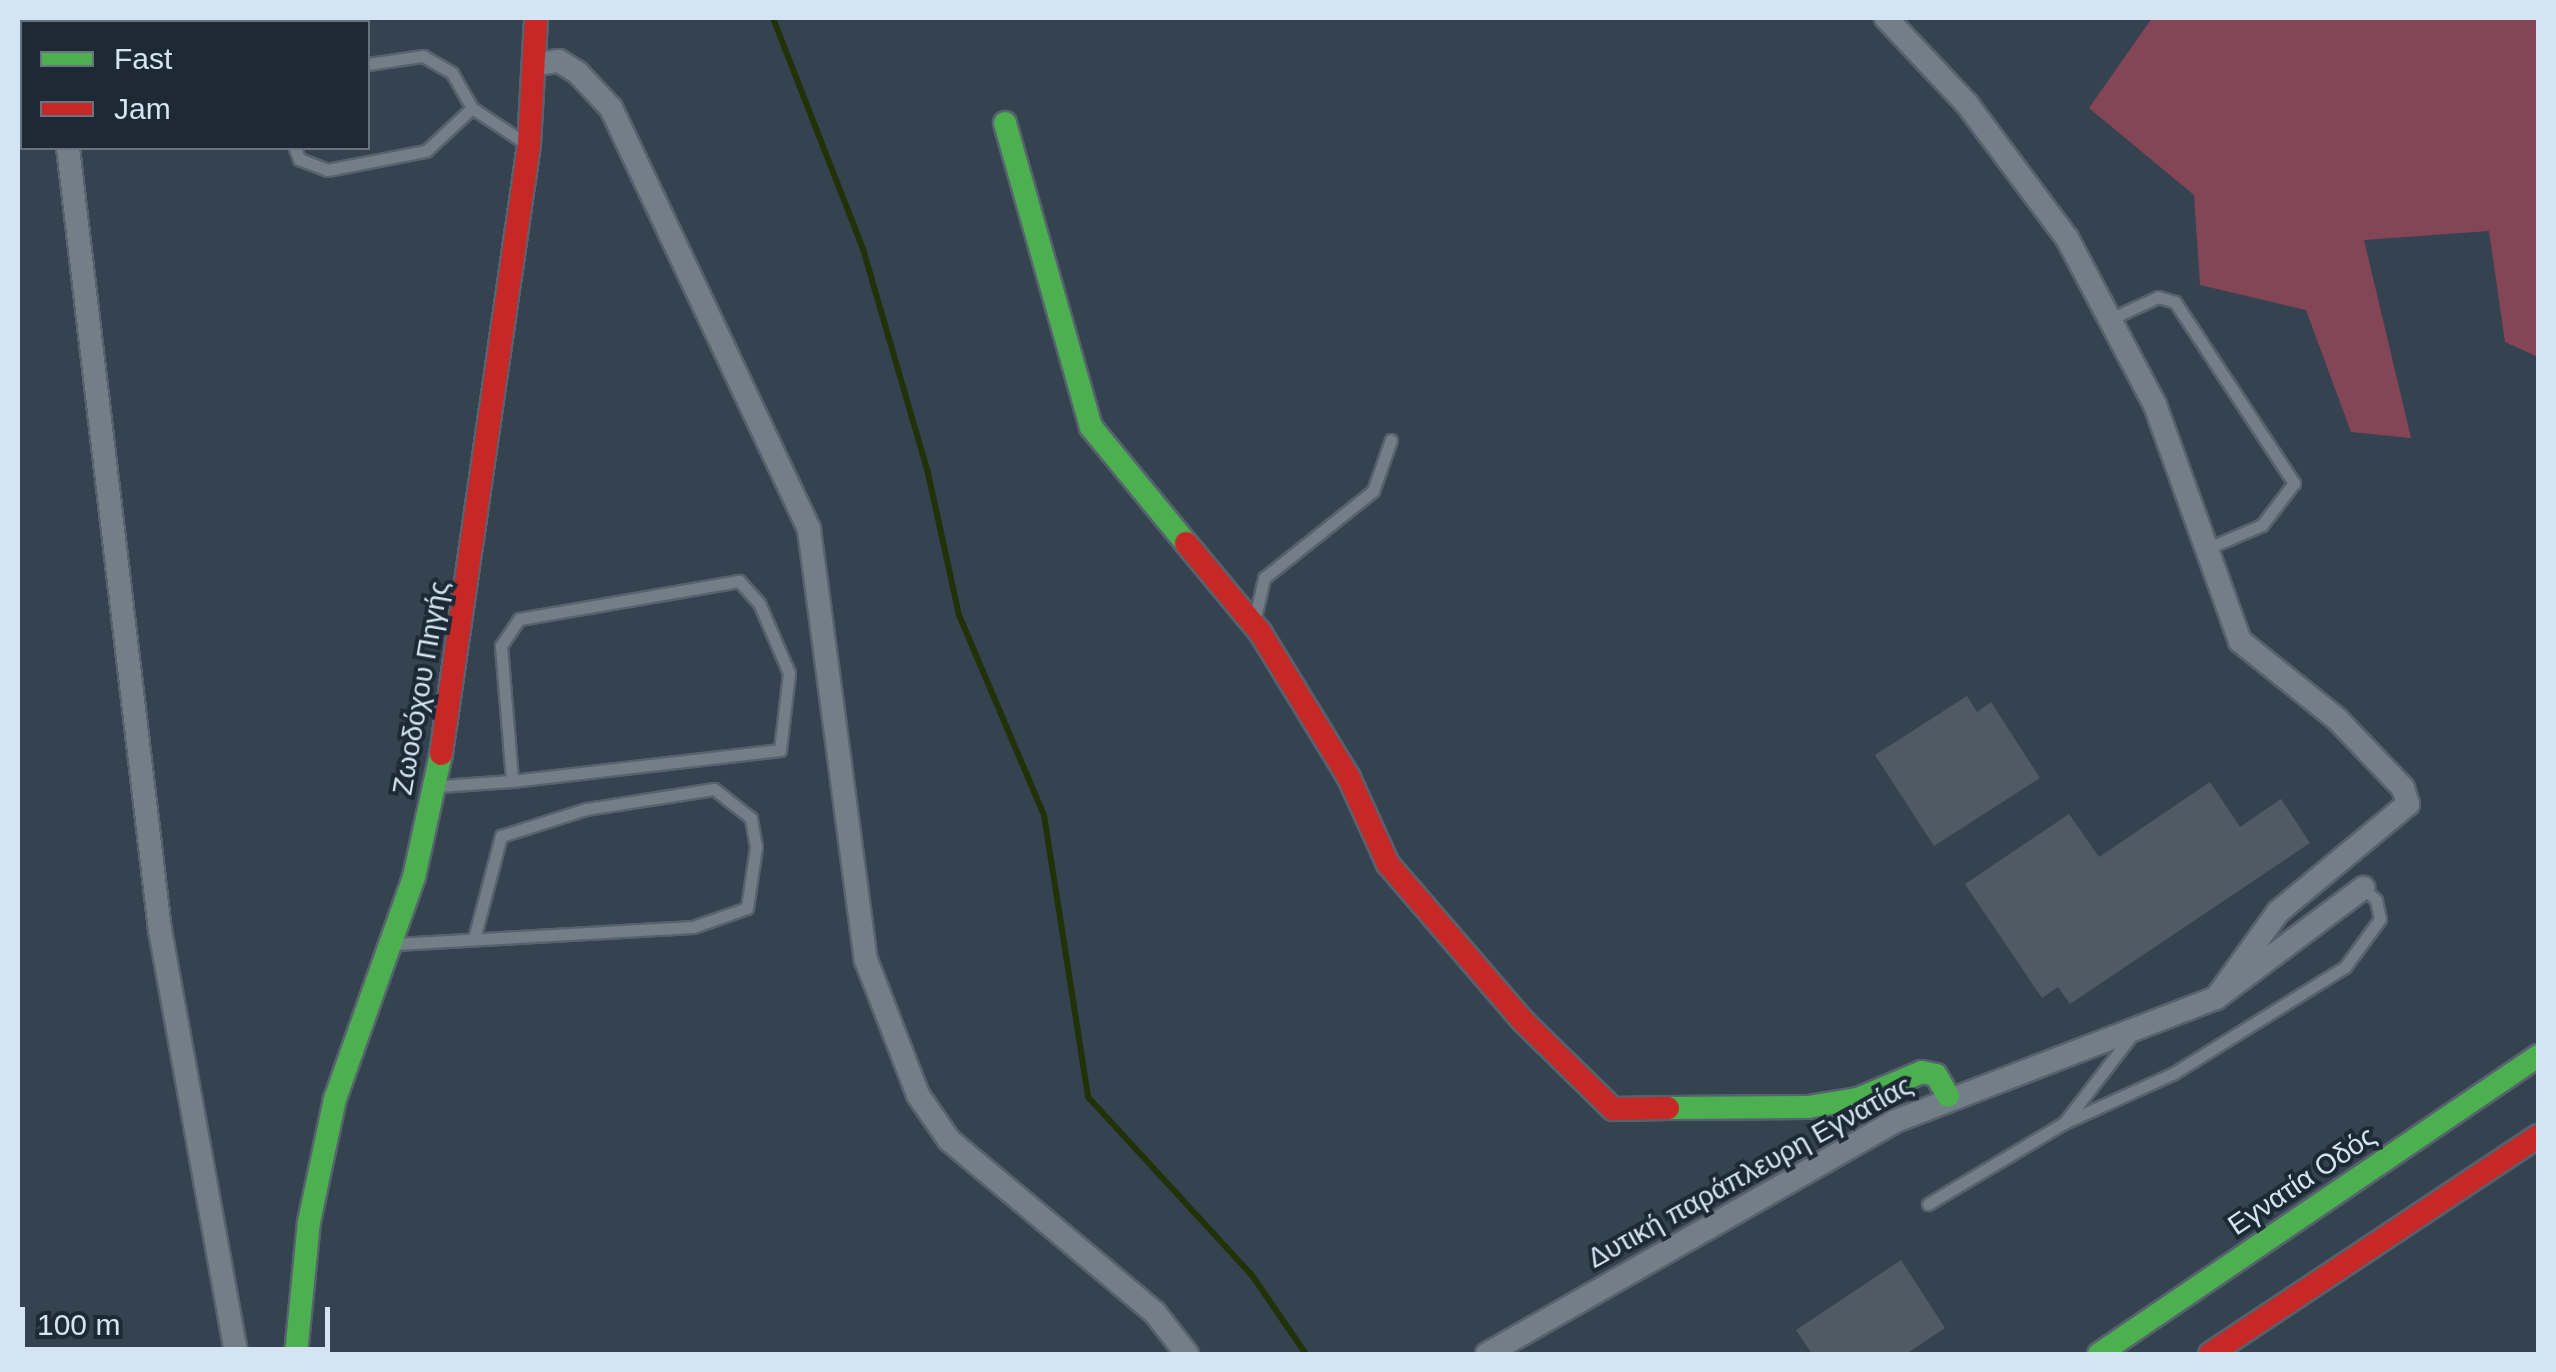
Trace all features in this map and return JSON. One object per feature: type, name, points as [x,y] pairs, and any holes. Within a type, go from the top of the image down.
[{"type":"main road","name":"Ζωοδόχου Πηγής","points":[[296,1354],[308,1222],[335,1100],[392,945],[436,786],[528,145],[537,64],[536,18]]},
{"type":"main road","points":[[1005,123],[1091,427],[1260,632],[1348,778],[1388,864],[1449,941],[1613,1109],[1707,1114],[1808,1107],[1858,1100],[1922,1072],[1936,1075],[1948,1096]]},
{"type":"main road","name":"Εγνατία Οδός","points":[[2099,1354],[2538,1056]]},
{"type":"main road","points":[[2210,1354],[2538,1136]]},
{"type":"street","points":[[1886,18],[1966,104],[2056,223],[2110,319],[2170,440],[2240,641],[2337,719],[2404,788],[2408,804],[2278,912],[2216,998]]},
{"type":"street","points":[[537,64],[558,62],[578,73],[611,108],[809,529],[866,960],[918,1095],[949,1140],[1155,1312],[1187,1354]]},
{"type":"street","points":[[68,150],[160,930],[236,1354]]},
{"type":"street","name":"Δυτική παράπλευρη Εγνατίας","points":[[1487,1354],[1812,1164],[1948,1096],[2134,1033],[2216,998],[2362,888]]},
{"type":"lane","points":[[370,64],[422,56],[452,73],[472,108],[528,145]]},
{"type":"lane","points":[[296,150],[299,159],[327,170],[426,151],[472,108]]},
{"type":"lane","points":[[2110,319],[2158,297],[2175,302],[2294,483],[2262,525],[2206,549]]},
{"type":"lane","points":[[1260,632],[1257,593],[1264,578],[1372,490],[1391,440]]},
{"type":"lane","points":[[436,786],[512,781],[780,750],[789,673],[759,603],[739,581],[518,620],[501,646],[512,781]]},
{"type":"lane","points":[[392,945],[693,927],[748,908],[756,847],[751,818],[714,789],[586,809],[501,836],[474,938]]},
{"type":"lane","points":[[1928,1204],[2064,1123],[2174,1073],[2345,967],[2380,919],[2376,900],[2362,888]]},
{"type":"lane","points":[[2064,1123],[2134,1033]]},
{"type":"shaded area","points":[[2152,18],[2538,18],[2538,357],[2505,342],[2489,231],[2364,240],[2411,438],[2351,432],[2306,310],[2200,285],[2194,195],[2089,108]]},
{"type":"building","points":[[1967,696],[1977,712],[1991,702],[2040,778],[1934,846],[1875,755]]},
{"type":"building","points":[[2210,782],[2240,827],[2281,799],[2310,843],[2070,1004],[2058,987],[2042,998],[1965,884],[2069,814],[2099,857]]},
{"type":"building","points":[[1901,1260],[1945,1328],[1906,1354],[1812,1354],[1796,1330]]},
{"type":"waterway","points":[[773,18],[863,249],[928,473],[959,615],[1044,815],[1088,1097],[1251,1274],[1306,1354]]},
{"type":"traffic: fast","points":[[1005,123],[1091,427],[1186,543]]},
{"type":"traffic: fast","points":[[296,1354],[309,1222],[335,1099],[414,877],[441,754]]},
{"type":"traffic: fast","points":[[2099,1354],[2538,1056]]},
{"type":"traffic: fast","points":[[1668,1108],[1808,1107],[1858,1099],[1922,1072],[1936,1075],[1948,1096]]},
{"type":"traffic: jam","points":[[441,754],[529,145],[536,18]]},
{"type":"traffic: jam","points":[[1186,543],[1260,632],[1349,778],[1388,864],[1523,1021],[1613,1109],[1668,1108]]},
{"type":"traffic: jam","points":[[2210,1354],[2538,1136]]}]
